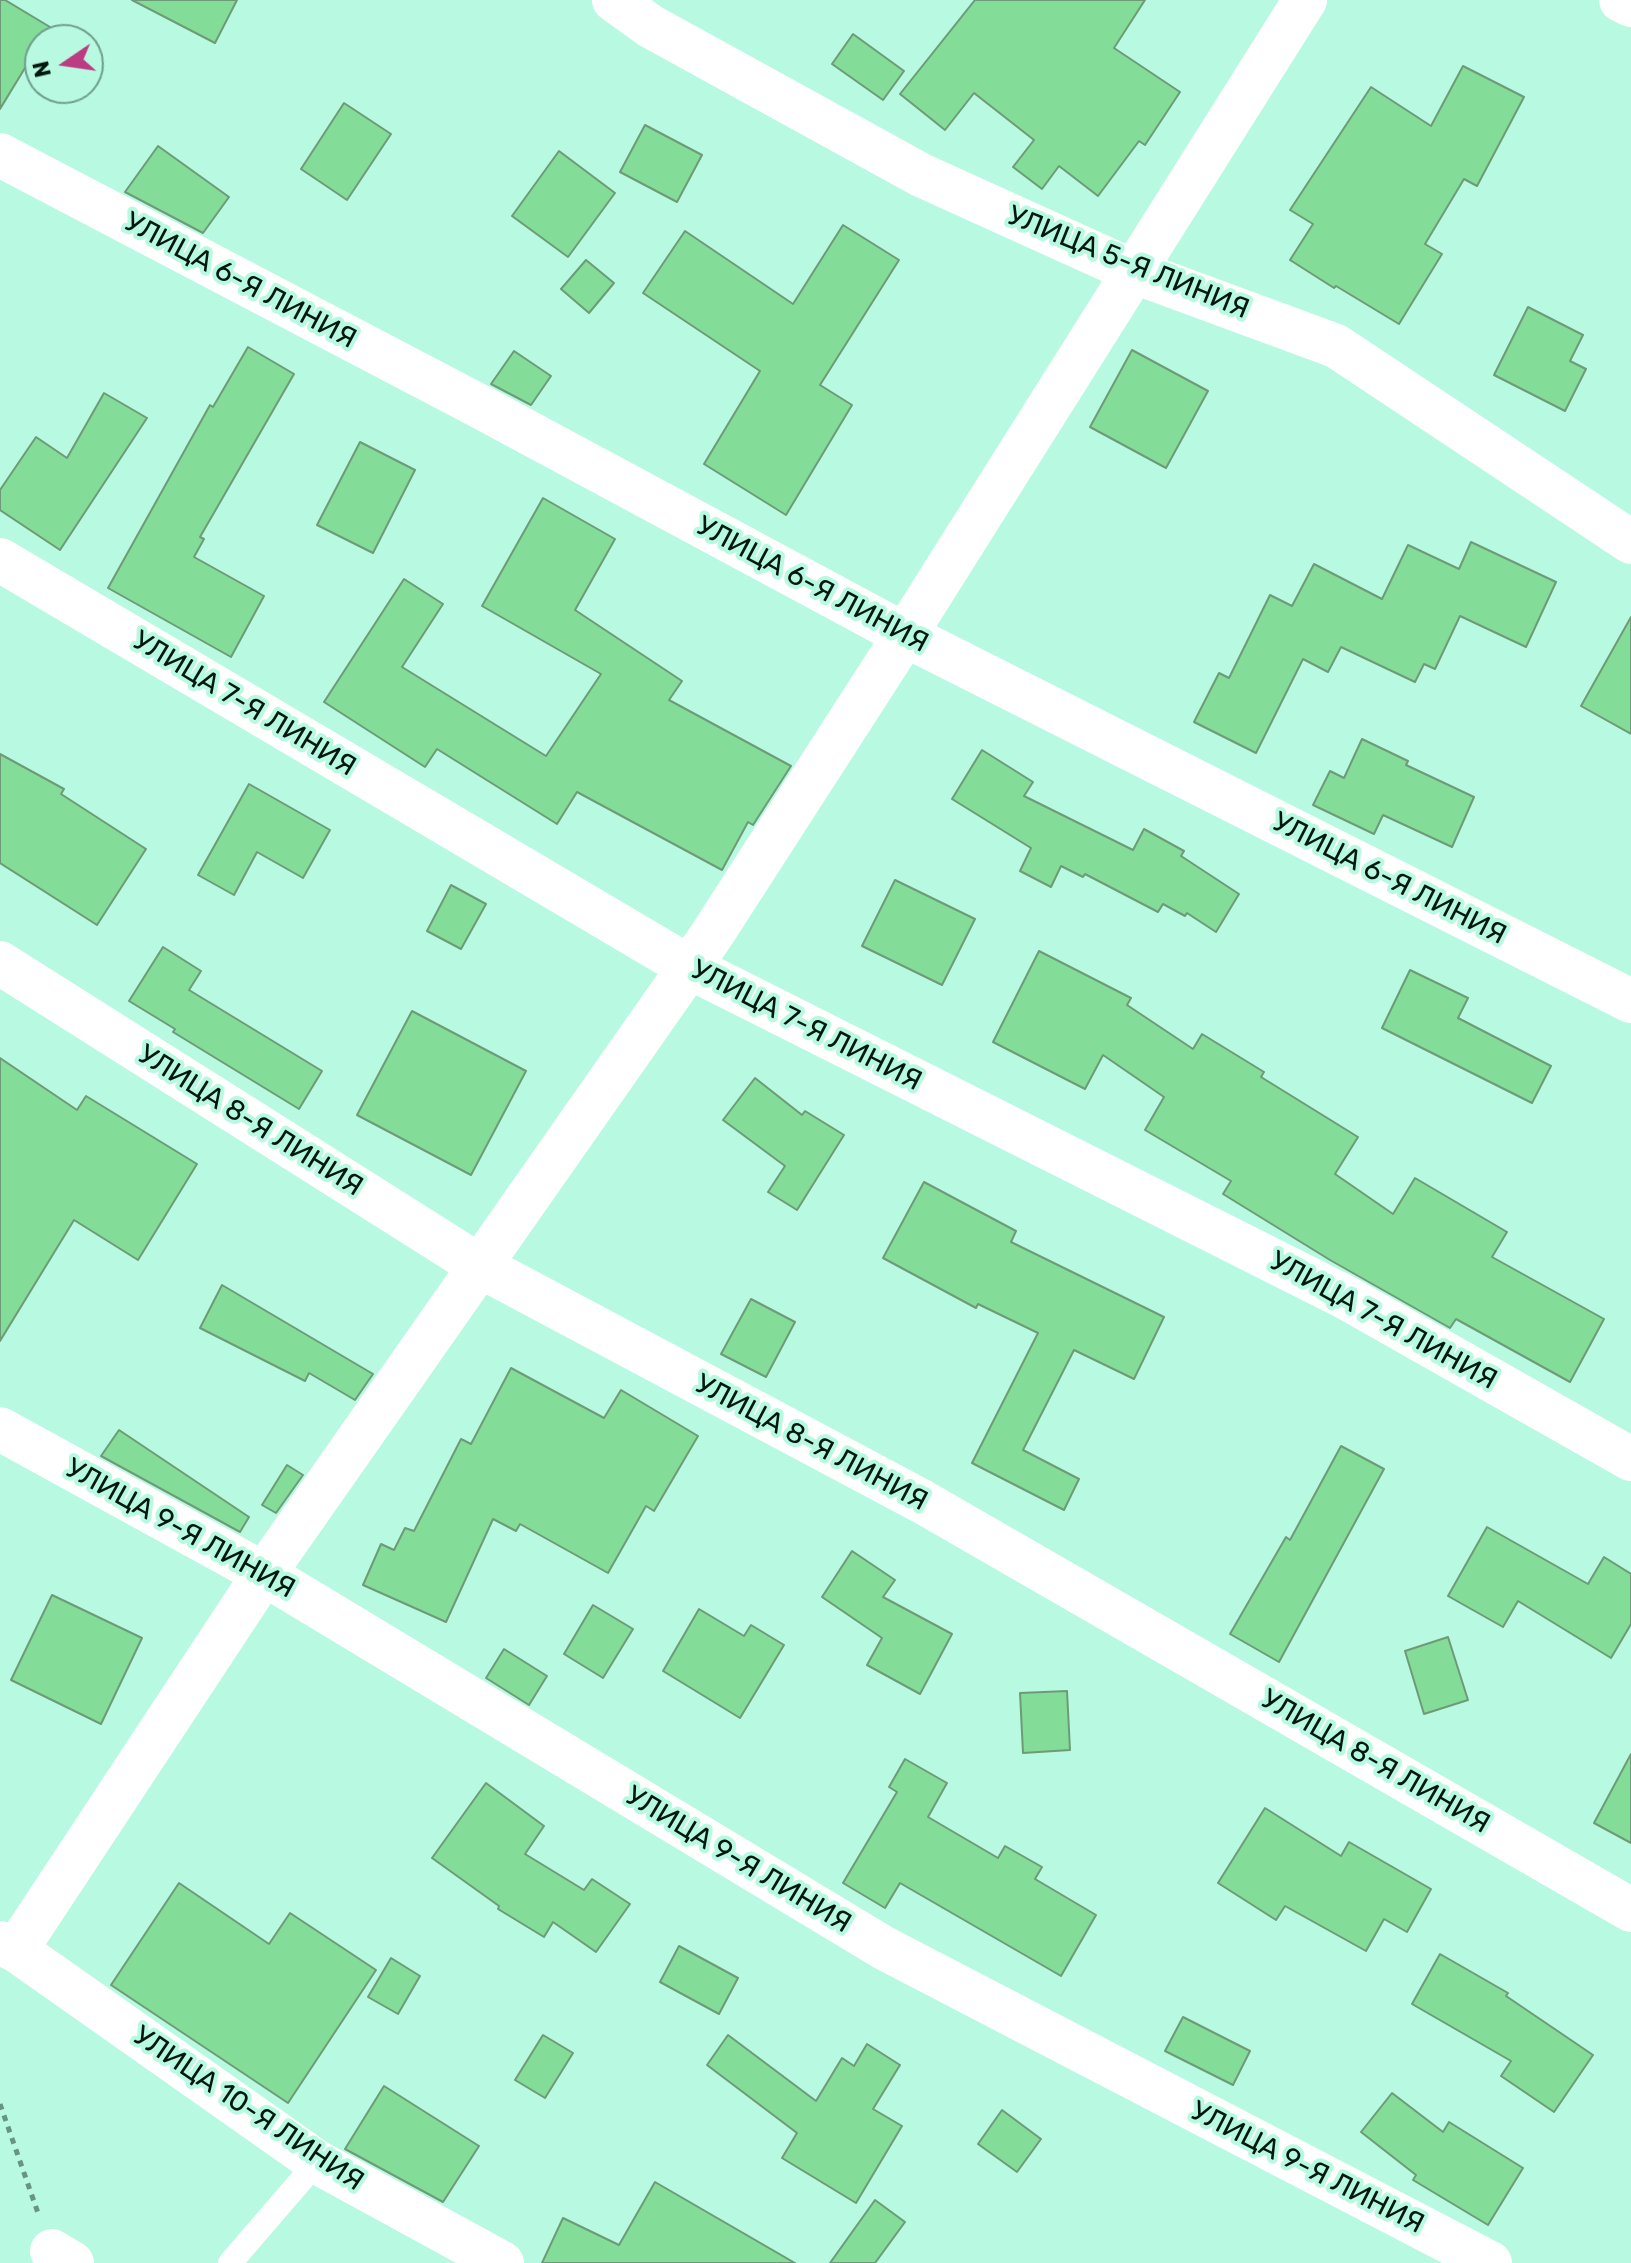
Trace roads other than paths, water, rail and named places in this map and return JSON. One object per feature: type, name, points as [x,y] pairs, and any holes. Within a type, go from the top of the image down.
[{"type":"street","name":"УЛИЦА 5-Я ЛИНИЯ","points":[[614,0],[650,26],[921,175],[1135,272],[1336,346],[1631,542]]},
{"type":"street","points":[[8,1947],[478,1265],[689,967],[905,635],[1305,0]]},
{"type":"street","points":[[1621,0],[1631,5]]},
{"type":"street","name":"УЛИЦА 6-Я ЛИНИЯ","points":[[0,155],[479,406],[905,635],[1631,1001]]},
{"type":"street","name":"УЛИЦА 7-Я ЛИНИЯ","points":[[0,560],[689,967],[1345,1297],[1631,1459]]},
{"type":"street","name":"УЛИЦА 8-Я ЛИНИЯ","points":[[0,963],[478,1265],[923,1502],[1631,1910]]},
{"type":"street","name":"УЛИЦА 9-Я ЛИНИЯ","points":[[0,1429],[264,1574],[884,1948],[1490,2263]]},
{"type":"street","name":"УЛИЦА 10-Я ЛИНИЯ","points":[[8,1947],[317,2162],[502,2263]]},
{"type":"lane","points":[[230,2263],[317,2162]]}]
